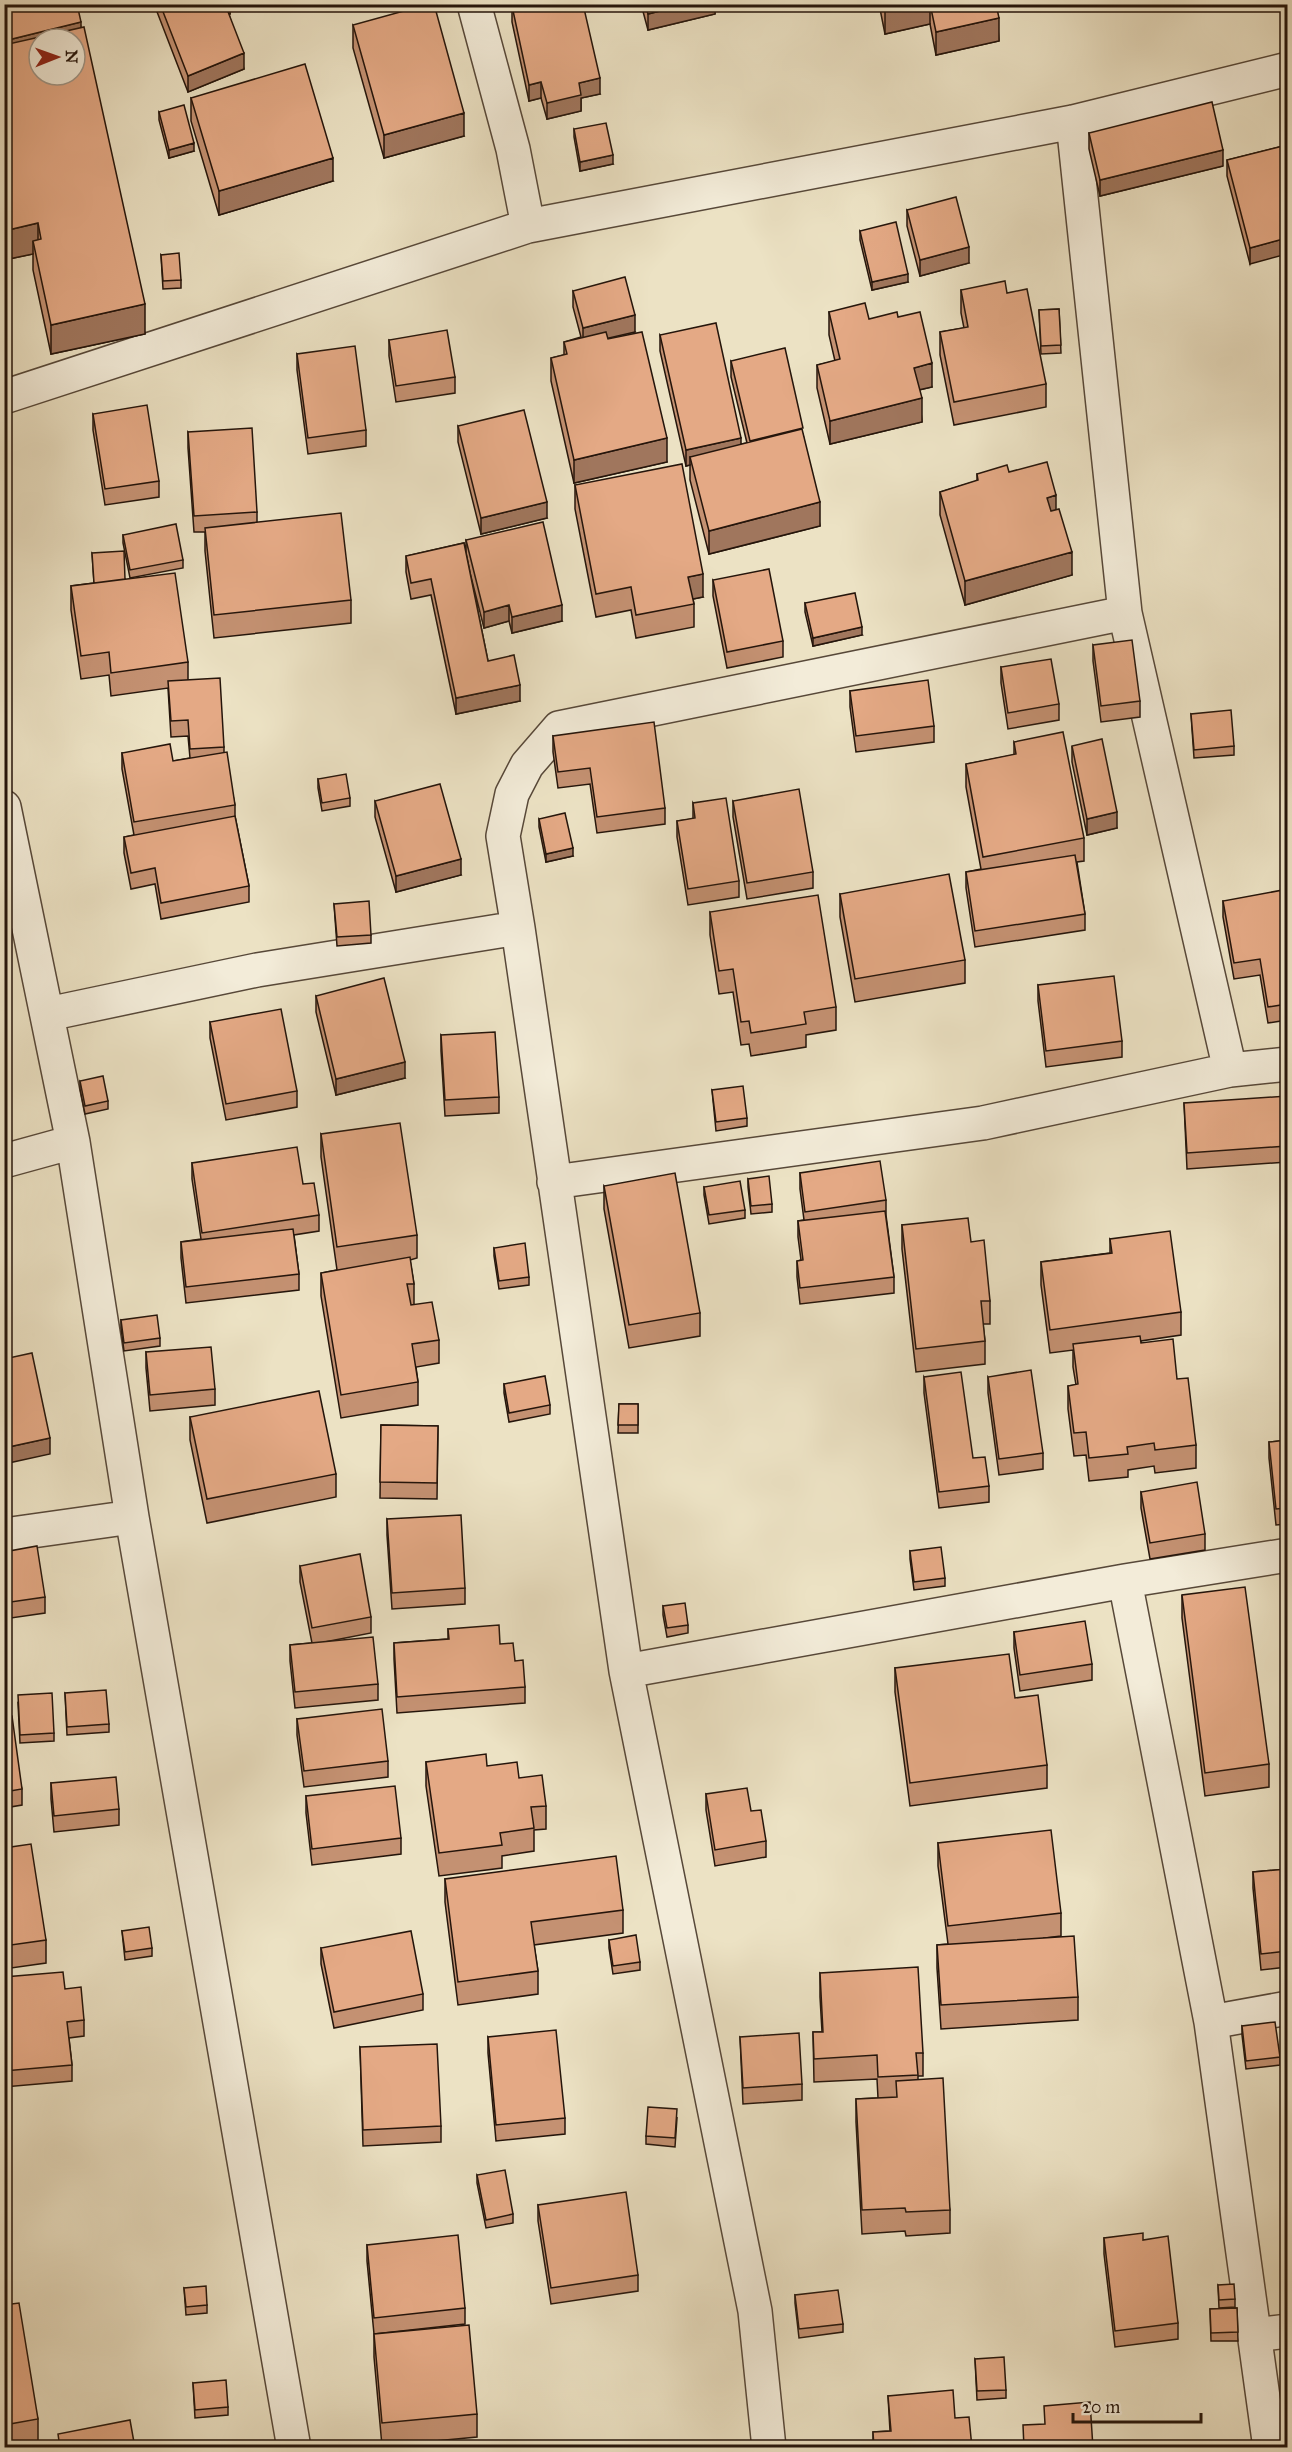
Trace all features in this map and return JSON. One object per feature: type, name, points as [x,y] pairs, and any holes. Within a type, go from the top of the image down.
[{"type":"street","points":[[474,4],[513,149],[528,226]]},
{"type":"street","points":[[4,397],[528,226],[1073,122],[1287,69]]},
{"type":"street","points":[[1073,122],[1125,613],[1230,1070]]},
{"type":"street","points":[[769,2448],[755,2311],[626,1671],[518,928],[502,836],[512,794],[527,765],[559,728],[1125,613]]},
{"type":"street","points":[[4,807],[73,1142],[132,1517],[294,2448]]},
{"type":"street","points":[[48,1014],[257,970],[518,928]]},
{"type":"street","points":[[554,1182],[983,1123],[1230,1070],[1287,1064]]},
{"type":"street","points":[[4,1161],[73,1142]]},
{"type":"street","points":[[4,1535],[132,1517]]},
{"type":"street","points":[[626,1671],[1125,1581],[1287,1555]]},
{"type":"street","points":[[1125,1581],[1211,2022],[1270,2448]]},
{"type":"street","points":[[1211,2022],[1287,2007]]},
{"type":"street","points":[[1255,2335],[1287,2331]]},
{"type":"building","points":[[4,4],[77,4],[81,22],[61,27],[27,27],[27,35],[4,41]]},
{"type":"building","points":[[160,4],[225,4],[244,53],[188,76]]},
{"type":"building","points":[[434,4],[464,113],[384,135],[353,25]]},
{"type":"building","points":[[518,4],[583,4],[600,78],[579,83],[581,95],[547,103],[541,82],[529,85],[512,6]]},
{"type":"building","points":[[645,4],[687,4],[648,14]]},
{"type":"building","points":[[884,4],[914,4],[885,11]]},
{"type":"building","points":[[930,4],[996,4],[999,18],[936,32]]},
{"type":"building","points":[[27,40],[27,87],[87,87],[87,41],[145,304],[51,325],[33,241],[41,239],[38,223],[4,231],[4,45]]},
{"type":"building","points":[[305,64],[333,158],[219,191],[191,98]]},
{"type":"building","points":[[1212,102],[1223,150],[1100,180],[1089,133]]},
{"type":"building","points":[[184,105],[194,143],[169,150],[159,112]]},
{"type":"building","points":[[606,123],[613,155],[580,162],[574,129]]},
{"type":"building","points":[[1287,145],[1287,238],[1250,248],[1227,160]]},
{"type":"building","points":[[956,197],[969,247],[920,260],[907,210]]},
{"type":"building","points":[[896,222],[908,274],[872,282],[860,231]]},
{"type":"building","points":[[179,253],[181,280],[163,281],[161,255]]},
{"type":"building","points":[[625,277],[635,315],[583,328],[573,291]]},
{"type":"building","points":[[1005,281],[1007,293],[1027,289],[1046,384],[954,402],[940,332],[968,327],[961,290]]},
{"type":"building","points":[[865,303],[869,319],[897,312],[898,317],[920,312],[932,363],[914,368],[922,398],[830,421],[817,365],[840,359],[829,312]]},
{"type":"building","points":[[1059,309],[1061,345],[1041,346],[1039,310]]},
{"type":"building","points":[[716,323],[741,438],[686,450],[660,335]]},
{"type":"building","points":[[447,330],[455,377],[396,386],[389,340]]},
{"type":"building","points":[[606,332],[608,339],[642,332],[667,438],[574,460],[551,358],[567,354],[564,342]]},
{"type":"building","points":[[355,346],[366,430],[308,438],[297,354]]},
{"type":"building","points":[[785,348],[803,428],[750,441],[731,361]]},
{"type":"building","points":[[147,405],[159,481],[105,489],[93,414]]},
{"type":"building","points":[[524,410],[547,502],[481,518],[458,426]]},
{"type":"building","points":[[252,428],[257,512],[194,516],[188,432]]},
{"type":"building","points":[[802,429],[820,502],[709,531],[690,457]]},
{"type":"building","points":[[1047,462],[1056,495],[1047,498],[1051,511],[1059,509],[1072,552],[965,581],[940,492],[978,480],[977,474],[1007,465],[1009,472]]},
{"type":"building","points":[[682,464],[703,574],[688,577],[694,604],[636,615],[631,587],[596,594],[575,485]]},
{"type":"building","points":[[341,513],[351,600],[214,615],[205,528]]},
{"type":"building","points":[[543,522],[562,605],[512,617],[509,605],[484,612],[466,540]]},
{"type":"building","points":[[176,524],[183,560],[130,570],[123,535]]},
{"type":"building","points":[[464,543],[488,661],[514,655],[520,685],[456,698],[431,579],[411,583],[406,556]]},
{"type":"building","points":[[124,551],[125,579],[94,583],[92,553]]},
{"type":"building","points":[[769,569],[783,641],[727,652],[713,580]]},
{"type":"building","points":[[175,573],[188,662],[111,673],[109,652],[81,656],[71,586]]},
{"type":"building","points":[[855,593],[862,627],[813,638],[805,603]]},
{"type":"building","points":[[1287,627],[1287,665],[1281,628]]},
{"type":"building","points":[[1132,640],[1140,701],[1101,706],[1093,645]]},
{"type":"building","points":[[1051,659],[1059,704],[1008,713],[1001,667]]},
{"type":"building","points":[[220,678],[224,747],[190,749],[188,720],[171,721],[168,681]]},
{"type":"building","points":[[928,680],[934,726],[856,736],[850,691]]},
{"type":"building","points":[[1231,710],[1234,746],[1194,750],[1191,714]]},
{"type":"building","points":[[654,722],[665,808],[597,817],[590,768],[558,772],[553,736]]},
{"type":"building","points":[[1063,732],[1084,838],[983,857],[966,764],[1016,754],[1014,742]]},
{"type":"building","points":[[1102,739],[1117,812],[1087,819],[1072,746]]},
{"type":"building","points":[[170,744],[173,761],[227,752],[235,805],[134,822],[122,753]]},
{"type":"building","points":[[346,774],[350,798],[322,803],[318,779]]},
{"type":"building","points":[[440,784],[461,859],[396,876],[375,801]]},
{"type":"building","points":[[799,789],[813,872],[747,883],[733,801]]},
{"type":"building","points":[[726,798],[739,881],[688,889],[677,821],[695,818],[693,803]]},
{"type":"building","points":[[565,813],[573,848],[546,854],[539,819]]},
{"type":"building","points":[[235,816],[249,886],[161,903],[155,868],[131,873],[124,837]]},
{"type":"building","points":[[1075,855],[1085,914],[975,931],[966,872]]},
{"type":"building","points":[[949,874],[965,960],[855,979],[840,894]]},
{"type":"building","points":[[1283,890],[1287,916],[1287,1004],[1268,1007],[1260,959],[1234,963],[1223,901]]},
{"type":"building","points":[[818,895],[836,1007],[804,1012],[806,1024],[751,1033],[749,1021],[741,1022],[733,969],[719,971],[710,912]]},
{"type":"building","points":[[369,901],[371,935],[337,937],[334,904]]},
{"type":"building","points":[[1114,976],[1122,1041],[1046,1051],[1038,985]]},
{"type":"building","points":[[384,978],[405,1062],[336,1079],[316,996]]},
{"type":"building","points":[[281,1009],[297,1091],[226,1104],[210,1022]]},
{"type":"building","points":[[495,1032],[499,1097],[445,1100],[441,1035]]},
{"type":"building","points":[[103,1076],[108,1101],[85,1106],[80,1081]]},
{"type":"building","points":[[743,1086],[747,1118],[716,1122],[712,1090]]},
{"type":"building","points":[[1287,1096],[1287,1146],[1187,1153],[1184,1103]]},
{"type":"building","points":[[400,1123],[417,1235],[337,1247],[321,1134]]},
{"type":"building","points":[[297,1147],[303,1184],[314,1183],[319,1215],[202,1233],[192,1163]]},
{"type":"building","points":[[880,1161],[886,1200],[805,1212],[800,1173]]},
{"type":"building","points":[[675,1173],[700,1313],[629,1325],[604,1186]]},
{"type":"building","points":[[769,1176],[772,1204],[751,1206],[748,1179]]},
{"type":"building","points":[[740,1181],[745,1210],[709,1215],[704,1187]]},
{"type":"building","points":[[885,1211],[894,1277],[800,1288],[797,1261],[803,1260],[798,1221]]},
{"type":"building","points":[[968,1218],[971,1242],[984,1240],[990,1301],[981,1301],[985,1341],[916,1349],[902,1225]]},
{"type":"building","points":[[293,1229],[299,1274],[186,1287],[181,1242]]},
{"type":"building","points":[[1170,1231],[1181,1312],[1050,1330],[1041,1262],[1112,1253],[1110,1239]]},
{"type":"building","points":[[525,1243],[529,1277],[499,1281],[494,1248]]},
{"type":"building","points":[[410,1257],[414,1284],[407,1284],[411,1305],[432,1302],[439,1340],[412,1344],[418,1382],[341,1395],[321,1273]]},
{"type":"building","points":[[157,1315],[160,1338],[124,1343],[121,1320]]},
{"type":"building","points":[[1140,1336],[1141,1343],[1173,1339],[1177,1379],[1188,1378],[1196,1445],[1155,1450],[1154,1443],[1127,1447],[1128,1454],[1089,1458],[1086,1432],[1074,1433],[1068,1386],[1078,1384],[1073,1344]]},
{"type":"building","points":[[211,1347],[215,1389],[150,1395],[146,1352]]},
{"type":"building","points":[[32,1353],[50,1438],[4,1448],[4,1359]]},
{"type":"building","points":[[1031,1370],[1043,1453],[999,1459],[988,1377]]},
{"type":"building","points":[[961,1372],[973,1458],[985,1457],[989,1486],[939,1492],[924,1377]]},
{"type":"building","points":[[545,1376],[550,1405],[509,1413],[504,1384]]},
{"type":"building","points":[[319,1391],[336,1474],[207,1499],[190,1417]]},
{"type":"building","points":[[619,1404],[638,1404],[638,1425],[618,1425]]},
{"type":"building","points":[[381,1425],[438,1426],[437,1483],[380,1482]]},
{"type":"building","points":[[1287,1440],[1287,1508],[1276,1509],[1269,1442]]},
{"type":"building","points":[[1197,1482],[1205,1534],[1150,1543],[1141,1492]]},
{"type":"building","points":[[461,1515],[465,1588],[392,1593],[387,1519]]},
{"type":"building","points":[[37,1546],[45,1597],[4,1603],[4,1552]]},
{"type":"building","points":[[941,1547],[945,1578],[914,1582],[910,1551]]},
{"type":"building","points":[[360,1554],[371,1617],[312,1628],[300,1566]]},
{"type":"building","points":[[1245,1587],[1269,1764],[1205,1773],[1182,1595]]},
{"type":"building","points":[[685,1603],[688,1625],[667,1628],[663,1606]]},
{"type":"building","points":[[1085,1621],[1092,1664],[1020,1675],[1014,1632]]},
{"type":"building","points":[[499,1625],[500,1644],[513,1643],[515,1661],[523,1660],[525,1687],[397,1697],[394,1643],[449,1639],[448,1629]]},
{"type":"building","points":[[373,1637],[378,1684],[295,1692],[290,1645]]},
{"type":"building","points":[[1009,1654],[1015,1698],[1038,1695],[1047,1765],[910,1783],[895,1668]]},
{"type":"building","points":[[106,1690],[109,1724],[67,1727],[65,1693]]},
{"type":"building","points":[[52,1693],[54,1733],[20,1735],[18,1695]]},
{"type":"building","points":[[382,1709],[388,1761],[304,1771],[297,1719]]},
{"type":"building","points":[[12,1716],[22,1789],[4,1792],[4,1717]]},
{"type":"building","points":[[486,1754],[487,1766],[517,1762],[519,1778],[542,1775],[546,1806],[531,1807],[534,1828],[500,1833],[502,1845],[439,1853],[426,1762]]},
{"type":"building","points":[[116,1777],[119,1809],[54,1816],[51,1783]]},
{"type":"building","points":[[395,1786],[401,1838],[312,1849],[306,1796]]},
{"type":"building","points":[[747,1788],[751,1811],[761,1810],[766,1841],[715,1850],[706,1794]]},
{"type":"building","points":[[1051,1830],[1061,1913],[948,1926],[938,1843]]},
{"type":"building","points":[[31,1844],[46,1940],[4,1946],[4,1848]]},
{"type":"building","points":[[616,1856],[623,1910],[531,1922],[538,1971],[458,1982],[445,1879]]},
{"type":"building","points":[[1287,1869],[1287,1951],[1261,1954],[1253,1872]]},
{"type":"building","points":[[149,1927],[152,1948],[125,1952],[122,1931]]},
{"type":"building","points":[[411,1931],[423,1994],[334,2012],[321,1948]]},
{"type":"building","points":[[636,1935],[640,1962],[613,1966],[609,1940]]},
{"type":"building","points":[[1074,1936],[1078,1997],[941,2005],[937,1945]]},
{"type":"building","points":[[918,1967],[923,2053],[916,2053],[918,2075],[878,2077],[877,2055],[814,2059],[813,2032],[823,2032],[820,1973]]},
{"type":"building","points":[[63,1972],[65,1989],[81,1987],[84,2020],[67,2022],[72,2065],[4,2071],[4,1977]]},
{"type":"building","points":[[1275,2022],[1280,2057],[1246,2061],[1242,2026]]},
{"type":"building","points":[[556,2030],[565,2118],[496,2125],[488,2037]]},
{"type":"building","points":[[799,2033],[802,2084],[743,2088],[740,2037]]},
{"type":"building","points":[[437,2044],[441,2126],[363,2130],[360,2047]]},
{"type":"building","points":[[943,2078],[950,2210],[906,2212],[905,2208],[862,2210],[856,2099],[897,2097],[896,2081]]},
{"type":"building","points":[[648,2107],[677,2109],[675,2138],[646,2136]]},
{"type":"building","points":[[505,2170],[513,2214],[486,2220],[477,2175]]},
{"type":"building","points":[[626,2192],[638,2275],[551,2288],[538,2205]]},
{"type":"building","points":[[1143,2233],[1143,2240],[1168,2236],[1178,2323],[1115,2331],[1104,2238]]},
{"type":"building","points":[[458,2235],[465,2308],[374,2318],[367,2245]]},
{"type":"building","points":[[1234,2284],[1235,2299],[1219,2300],[1218,2285]]},
{"type":"building","points":[[206,2286],[207,2305],[186,2307],[184,2288]]},
{"type":"building","points":[[838,2290],[843,2324],[799,2329],[795,2295]]},
{"type":"building","points":[[19,2303],[38,2419],[4,2425],[4,2305]]},
{"type":"building","points":[[1237,2308],[1238,2332],[1211,2333],[1210,2309]]},
{"type":"building","points":[[469,2325],[477,2414],[382,2423],[374,2334]]},
{"type":"building","points":[[1004,2357],[1006,2390],[977,2391],[975,2359]]},
{"type":"building","points":[[226,2380],[228,2407],[195,2410],[193,2383]]},
{"type":"building","points":[[953,2390],[955,2418],[969,2417],[972,2448],[874,2448],[873,2432],[891,2431],[888,2396]]},
{"type":"building","points":[[1090,2402],[1093,2448],[1024,2448],[1023,2425],[1045,2424],[1044,2406]]},
{"type":"building","points":[[130,2420],[135,2448],[60,2448],[58,2434]]},
{"type":"building","points":[[1014,2442],[1014,2448],[984,2448],[984,2445]]}]
